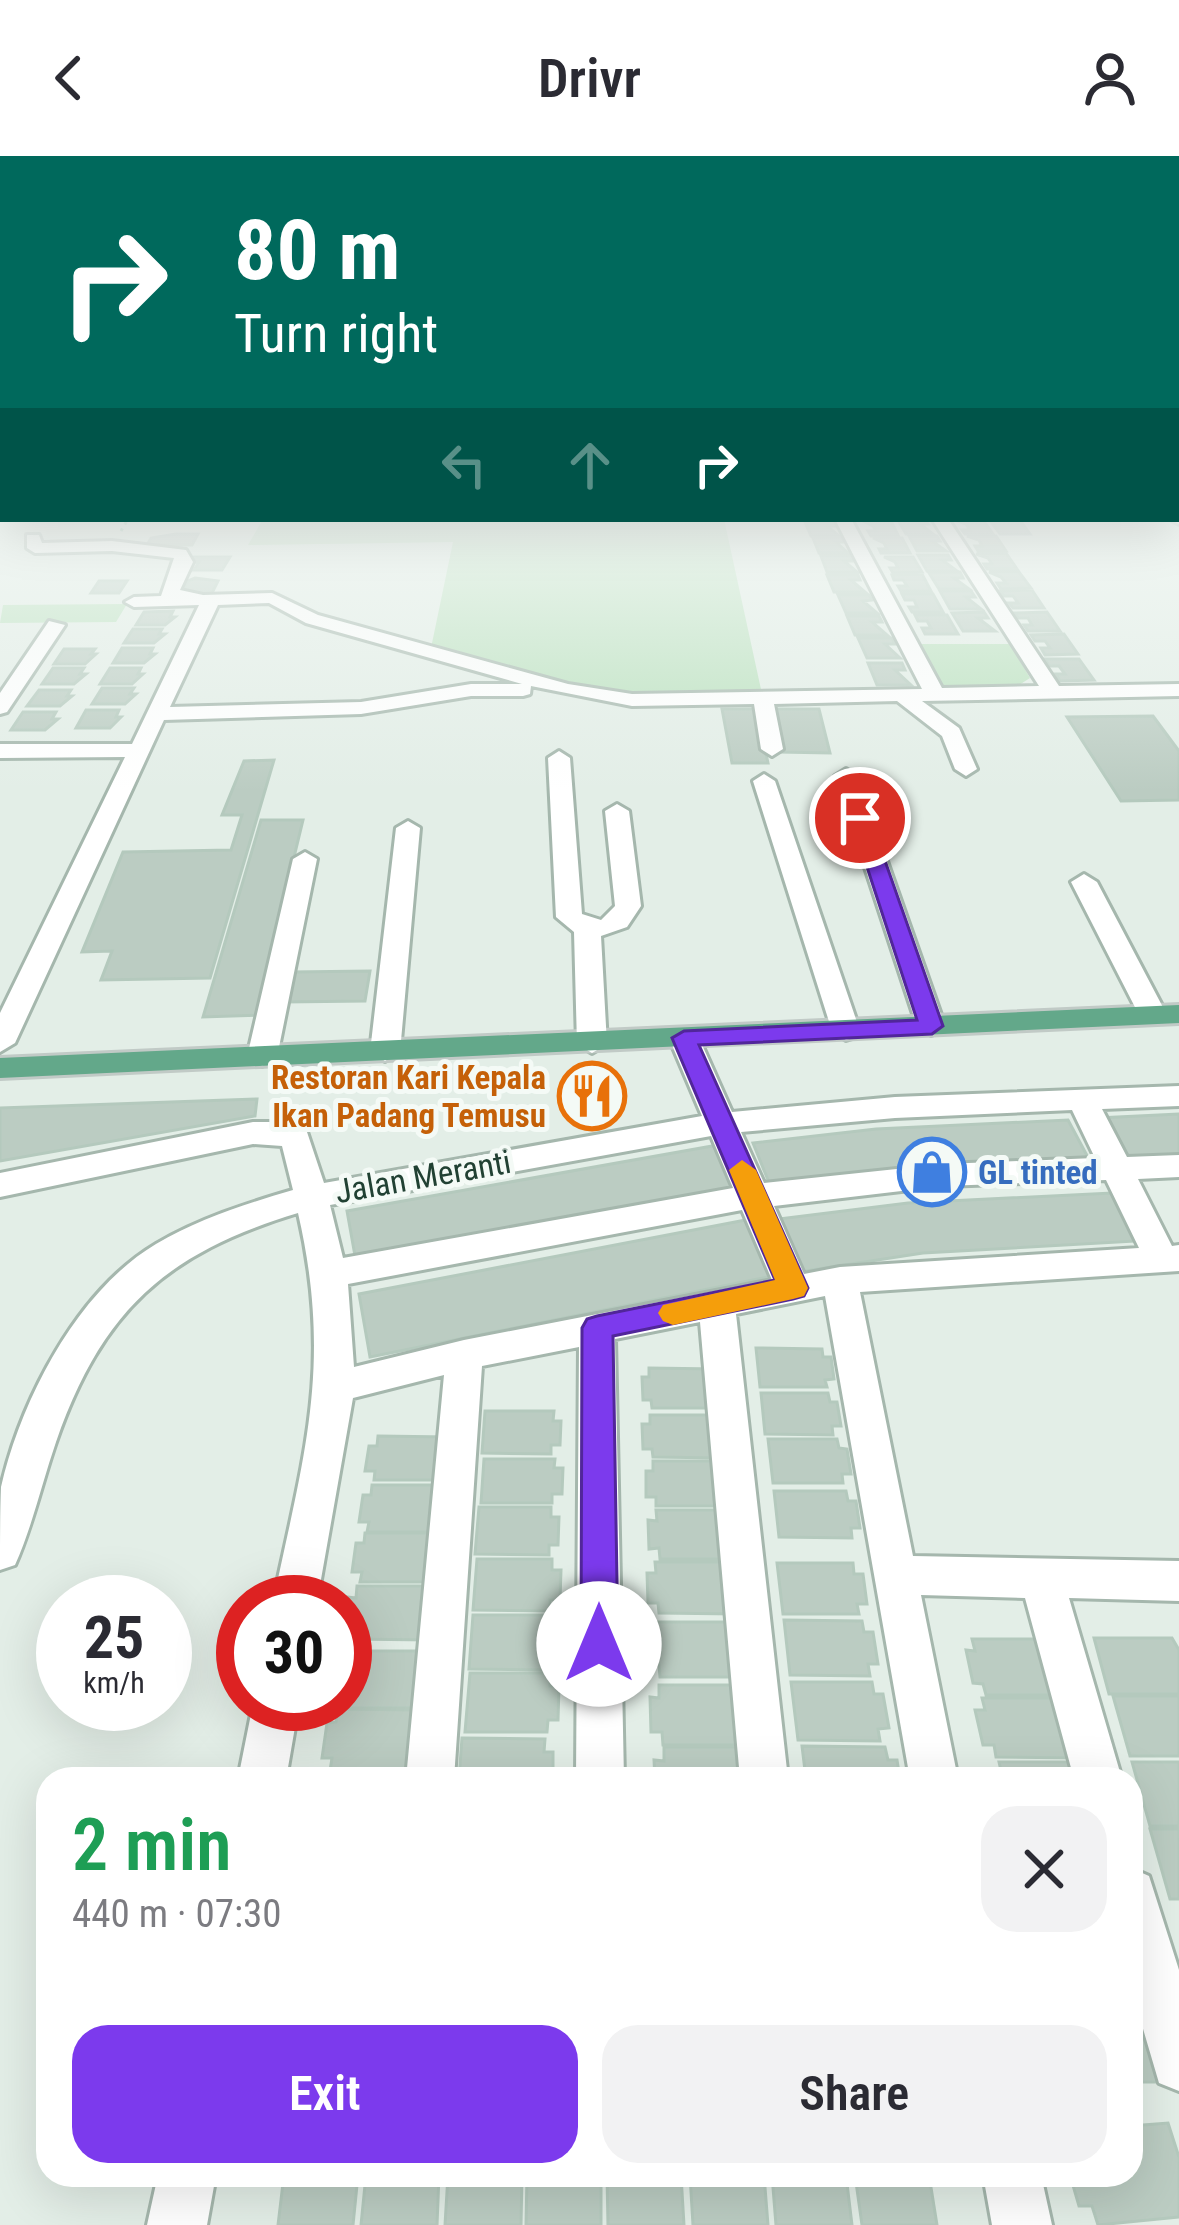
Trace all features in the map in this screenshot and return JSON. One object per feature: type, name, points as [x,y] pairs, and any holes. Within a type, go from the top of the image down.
[{"type":"main road","points":[[0,1068],[1166,1015]]},
{"type":"street","points":[[201,599],[211,600]]},
{"type":"street","points":[[134,602],[255,599]]},
{"type":"street","points":[[273,599],[312,619],[566,690]]},
{"type":"street","points":[[885,599],[935,694]]},
{"type":"street","points":[[992,599],[1052,692]]},
{"type":"street","points":[[0,1043],[211,600]]},
{"type":"street","points":[[0,708],[56,626]]},
{"type":"street","points":[[358,651],[387,640]]},
{"type":"street","points":[[157,714],[361,708],[471,690],[566,690],[656,702],[1179,690]]},
{"type":"street","points":[[902,695],[946,728],[966,769]]},
{"type":"street","points":[[764,699],[772,749]]},
{"type":"street","points":[[0,751],[140,751]]},
{"type":"street","points":[[559,758],[569,917],[587,929],[614,925],[626,916],[616,811]]},
{"type":"street","points":[[846,776],[932,1026]]},
{"type":"street","points":[[764,781],[846,1031]]},
{"type":"street","points":[[385,1052],[408,828]]},
{"type":"street","points":[[262,1058],[304,859]]},
{"type":"street","points":[[1084,882],[1166,1015]]},
{"type":"street","points":[[587,929],[592,1044]]},
{"type":"street","points":[[684,1038],[793,1288]]},
{"type":"street","name":"Jalan Meranti","points":[[0,1551],[59,1386],[89,1331],[123,1287],[167,1251],[310,1196],[722,1124],[824,1113],[1179,1096]]},
{"type":"street","points":[[335,1387],[464,1355],[840,1280],[1170,1258],[1082,1099]]},
{"type":"street","points":[[0,1185],[253,1133],[277,1133],[296,1140],[330,1274],[335,1387],[300,1575]]},
{"type":"street","points":[[330,1274],[754,1196],[944,1174],[1179,1166]]},
{"type":"street","points":[[840,1280],[932,1767]]},
{"type":"street","points":[[717,1305],[763,1767]]},
{"type":"street","points":[[597,1328],[601,1767]]},
{"type":"street","points":[[431,1767],[464,1355]]},
{"type":"street","points":[[894,1575],[1179,1581]]},
{"type":"street","points":[[1041,1577],[1095,1767]]},
{"type":"street","points":[[264,1767],[271,1731]]},
{"type":"street","points":[[1143,1936],[1179,2063]]},
{"type":"street","points":[[177,2225],[185,2187]]},
{"type":"street","points":[[1014,2187],[1022,2225]]},
{"type":"green space","points":[[441,599],[741,599],[762,694],[654,697],[568,686],[431,648]]},
{"type":"green space","points":[[127,604],[116,622],[0,623],[3,605]]},
{"type":"green space","points":[[920,644],[1010,644],[1030,678],[1019,685],[942,686]]},
{"type":"building","points":[[840,599],[871,599],[863,601],[877,613],[846,613]]},
{"type":"building","points":[[936,599],[943,612],[912,612],[909,607],[917,607],[914,600],[905,600]]},
{"type":"building","points":[[944,599],[968,599],[981,609],[950,609]]},
{"type":"building","points":[[1015,599],[1038,599],[1044,608],[1013,608],[1009,603],[1018,603]]},
{"type":"building","points":[[173,611],[170,617],[175,617],[165,625],[136,625],[144,612]]},
{"type":"building","points":[[984,612],[988,618],[978,618],[995,631],[963,631],[952,613]]},
{"type":"building","points":[[1047,612],[1060,631],[1028,631],[1024,625],[1032,625],[1028,618],[1015,613]]},
{"type":"building","points":[[915,615],[947,615],[958,634],[925,634],[922,628],[931,628]]},
{"type":"building","points":[[847,616],[879,616],[882,622],[872,622],[887,635],[855,635]]},
{"type":"building","points":[[133,629],[162,629],[159,634],[165,634],[154,643],[124,643]]},
{"type":"building","points":[[1064,634],[1078,654],[1045,655],[1041,648],[1050,648],[1031,635]]},
{"type":"building","points":[[858,638],[892,638],[895,644],[885,644],[900,658],[867,658]]},
{"type":"building","points":[[122,648],[153,648],[150,654],[155,654],[144,663],[113,663]]},
{"type":"building","points":[[64,649],[95,649],[91,654],[96,654],[85,664],[54,664]]},
{"type":"building","points":[[1045,659],[1079,659],[1094,680],[1060,681],[1056,674],[1065,674]]},
{"type":"building","points":[[868,663],[902,663],[905,670],[895,670],[911,685],[877,685]]},
{"type":"building","points":[[53,668],[84,668],[80,674],[86,674],[74,684],[42,684]]},
{"type":"building","points":[[110,668],[141,668],[138,674],[143,674],[132,684],[100,684]]},
{"type":"building","points":[[102,688],[134,688],[130,694],[136,694],[125,704],[92,704]]},
{"type":"building","points":[[39,690],[71,690],[67,696],[72,696],[60,706],[27,706]]},
{"type":"building","points":[[722,709],[756,709],[768,763],[732,763]]},
{"type":"building","points":[[770,709],[819,709],[830,753],[779,752]]},
{"type":"building","points":[[86,710],[119,710],[116,717],[121,717],[110,728],[76,728]]},
{"type":"building","points":[[23,712],[56,712],[52,719],[58,719],[45,730],[11,730]]},
{"type":"building","points":[[1153,716],[1179,751],[1179,800],[1121,801],[1067,717]]},
{"type":"building","points":[[274,760],[210,978],[101,980],[112,951],[82,952],[123,852],[231,850],[242,815],[222,815],[244,761]]},
{"type":"building","points":[[261,820],[303,820],[271,952],[281,952],[266,1015],[203,1017]]},
{"type":"building","points":[[370,971],[365,1001],[285,1002],[292,972]]},
{"type":"building","points":[[257,1099],[255,1116],[0,1161],[0,1108]]},
{"type":"building","points":[[1179,1114],[1179,1163],[1124,1166],[1099,1118]]},
{"type":"building","points":[[1068,1120],[1091,1163],[772,1190],[753,1143],[876,1129]]},
{"type":"building","points":[[718,1145],[741,1195],[357,1267],[347,1211]]},
{"type":"building","points":[[1112,1193],[1137,1241],[923,1253],[799,1272],[779,1219],[908,1203]]},
{"type":"building","points":[[751,1219],[778,1275],[370,1357],[359,1294]]},
{"type":"building","points":[[756,1348],[822,1349],[823,1357],[831,1357],[834,1379],[825,1380],[827,1387],[760,1387]]},
{"type":"building","points":[[649,1368],[716,1369],[719,1408],[652,1408],[651,1400],[643,1400],[642,1377],[649,1377]]},
{"type":"building","points":[[761,1393],[828,1393],[830,1402],[837,1402],[841,1426],[832,1426],[833,1435],[765,1434]]},
{"type":"building","points":[[485,1411],[554,1411],[553,1421],[561,1421],[560,1445],[551,1445],[551,1454],[482,1453]]},
{"type":"building","points":[[650,1415],[719,1415],[722,1458],[653,1457],[652,1449],[643,1449],[642,1424],[650,1424]]},
{"type":"building","points":[[378,1436],[448,1437],[444,1480],[374,1480],[375,1471],[365,1471],[369,1446],[377,1446]]},
{"type":"building","points":[[768,1439],[837,1439],[839,1448],[847,1449],[851,1474],[842,1474],[843,1483],[773,1483]]},
{"type":"building","points":[[484,1459],[555,1459],[554,1468],[563,1468],[562,1494],[552,1494],[552,1503],[481,1503]]},
{"type":"building","points":[[653,1461],[724,1461],[727,1506],[656,1506],[656,1497],[646,1497],[646,1471],[653,1471]]},
{"type":"building","points":[[372,1485],[444,1485],[440,1532],[367,1532],[369,1522],[359,1522],[363,1495],[371,1495]]},
{"type":"building","points":[[774,1491],[846,1491],[848,1501],[856,1501],[860,1528],[851,1528],[852,1538],[779,1537]]},
{"type":"building","points":[[479,1507],[551,1507],[551,1517],[559,1517],[558,1545],[549,1545],[549,1555],[475,1554]]},
{"type":"building","points":[[656,1510],[729,1510],[733,1559],[660,1559],[659,1548],[649,1549],[648,1520],[657,1521]]},
{"type":"building","points":[[365,1533],[439,1533],[435,1582],[372,1582],[372,1575],[352,1572],[356,1543],[364,1543]]},
{"type":"building","points":[[477,1559],[552,1559],[552,1570],[561,1570],[560,1600],[550,1600],[550,1611],[473,1610]]},
{"type":"building","points":[[655,1562],[731,1562],[735,1614],[659,1613],[658,1603],[648,1603],[647,1573],[656,1573]]},
{"type":"building","points":[[777,1563],[853,1563],[854,1574],[863,1574],[867,1604],[857,1604],[859,1614],[783,1614]]},
{"type":"building","points":[[372,1586],[434,1586],[429,1640],[372,1639]]},
{"type":"building","points":[[473,1615],[551,1615],[550,1627],[559,1627],[558,1659],[548,1658],[548,1670],[469,1669]]},
{"type":"building","points":[[784,1620],[862,1621],[864,1632],[873,1632],[878,1664],[868,1664],[870,1676],[790,1675]]},
{"type":"building","points":[[656,1622],[734,1622],[738,1677],[660,1677],[659,1665],[648,1665],[647,1633],[656,1633]]},
{"type":"building","points":[[1094,1638],[1172,1638],[1179,1650],[1179,1694],[1109,1694]]},
{"type":"building","points":[[972,1639],[1051,1639],[1066,1695],[986,1695],[983,1684],[973,1683],[966,1650],[975,1651]]},
{"type":"building","points":[[372,1651],[427,1651],[421,1708],[372,1708]]},
{"type":"building","points":[[470,1673],[550,1673],[550,1686],[559,1686],[558,1720],[548,1720],[547,1732],[465,1732]]},
{"type":"building","points":[[791,1682],[872,1682],[874,1694],[883,1694],[889,1728],[878,1729],[880,1741],[798,1740]]},
{"type":"building","points":[[659,1685],[740,1685],[745,1745],[663,1745],[662,1732],[651,1732],[650,1697],[659,1698]]},
{"type":"building","points":[[1113,1696],[1179,1696],[1179,1756],[1130,1756]]},
{"type":"building","points":[[982,1698],[1063,1698],[1079,1758],[996,1757],[994,1745],[983,1745],[975,1710],[985,1710]]},
{"type":"building","points":[[372,1709],[420,1710],[414,1767],[331,1767],[332,1758],[322,1758],[326,1731],[372,1731]]},
{"type":"building","points":[[462,1738],[545,1739],[544,1752],[553,1752],[553,1767],[460,1767]]},
{"type":"building","points":[[802,1746],[885,1747],[888,1760],[897,1760],[898,1767],[805,1767]]},
{"type":"building","points":[[664,1747],[747,1747],[749,1767],[654,1767],[654,1760],[664,1761]]},
{"type":"building","points":[[999,1762],[1083,1762],[1084,1767],[1000,1767]]},
{"type":"building","points":[[1132,1762],[1179,1762],[1179,1826],[1150,1826],[1143,1801],[1143,1767],[1133,1767]]},
{"type":"building","points":[[1150,1829],[1179,1829],[1179,1899],[1170,1899]]},
{"type":"building","points":[[1143,2011],[1161,2082],[1143,2082]]},
{"type":"building","points":[[1168,2123],[1179,2157],[1179,2217],[1098,2225],[1092,2206],[1079,2206],[1073,2187],[1143,2187],[1143,2125]]},
{"type":"building","points":[[283,2187],[357,2187],[353,2225],[278,2225]]},
{"type":"building","points":[[365,2187],[439,2187],[437,2225],[361,2225]]},
{"type":"building","points":[[447,2187],[522,2187],[521,2225],[445,2225]]},
{"type":"building","points":[[527,2187],[601,2187],[601,2225],[526,2225]]},
{"type":"building","points":[[607,2187],[682,2187],[684,2225],[608,2225]]},
{"type":"building","points":[[691,2187],[765,2187],[768,2225],[693,2225]]},
{"type":"building","points":[[773,2187],[847,2187],[852,2225],[776,2225]]},
{"type":"building","points":[[857,2187],[931,2187],[937,2225],[862,2225]]},
{"type":"slow traffic","points":[[673,1313],[793,1288],[742,1170]]},
{"type":"place","name":"Restoran Kari Kepala Ikan Padang Temusu","points":[[592,1096]]},
{"type":"place","name":"GL tinted","points":[[932,1172]]},
{"type":"route","points":[[599,1644],[597,1328],[793,1288],[684,1038],[932,1026],[860,818]]}]
